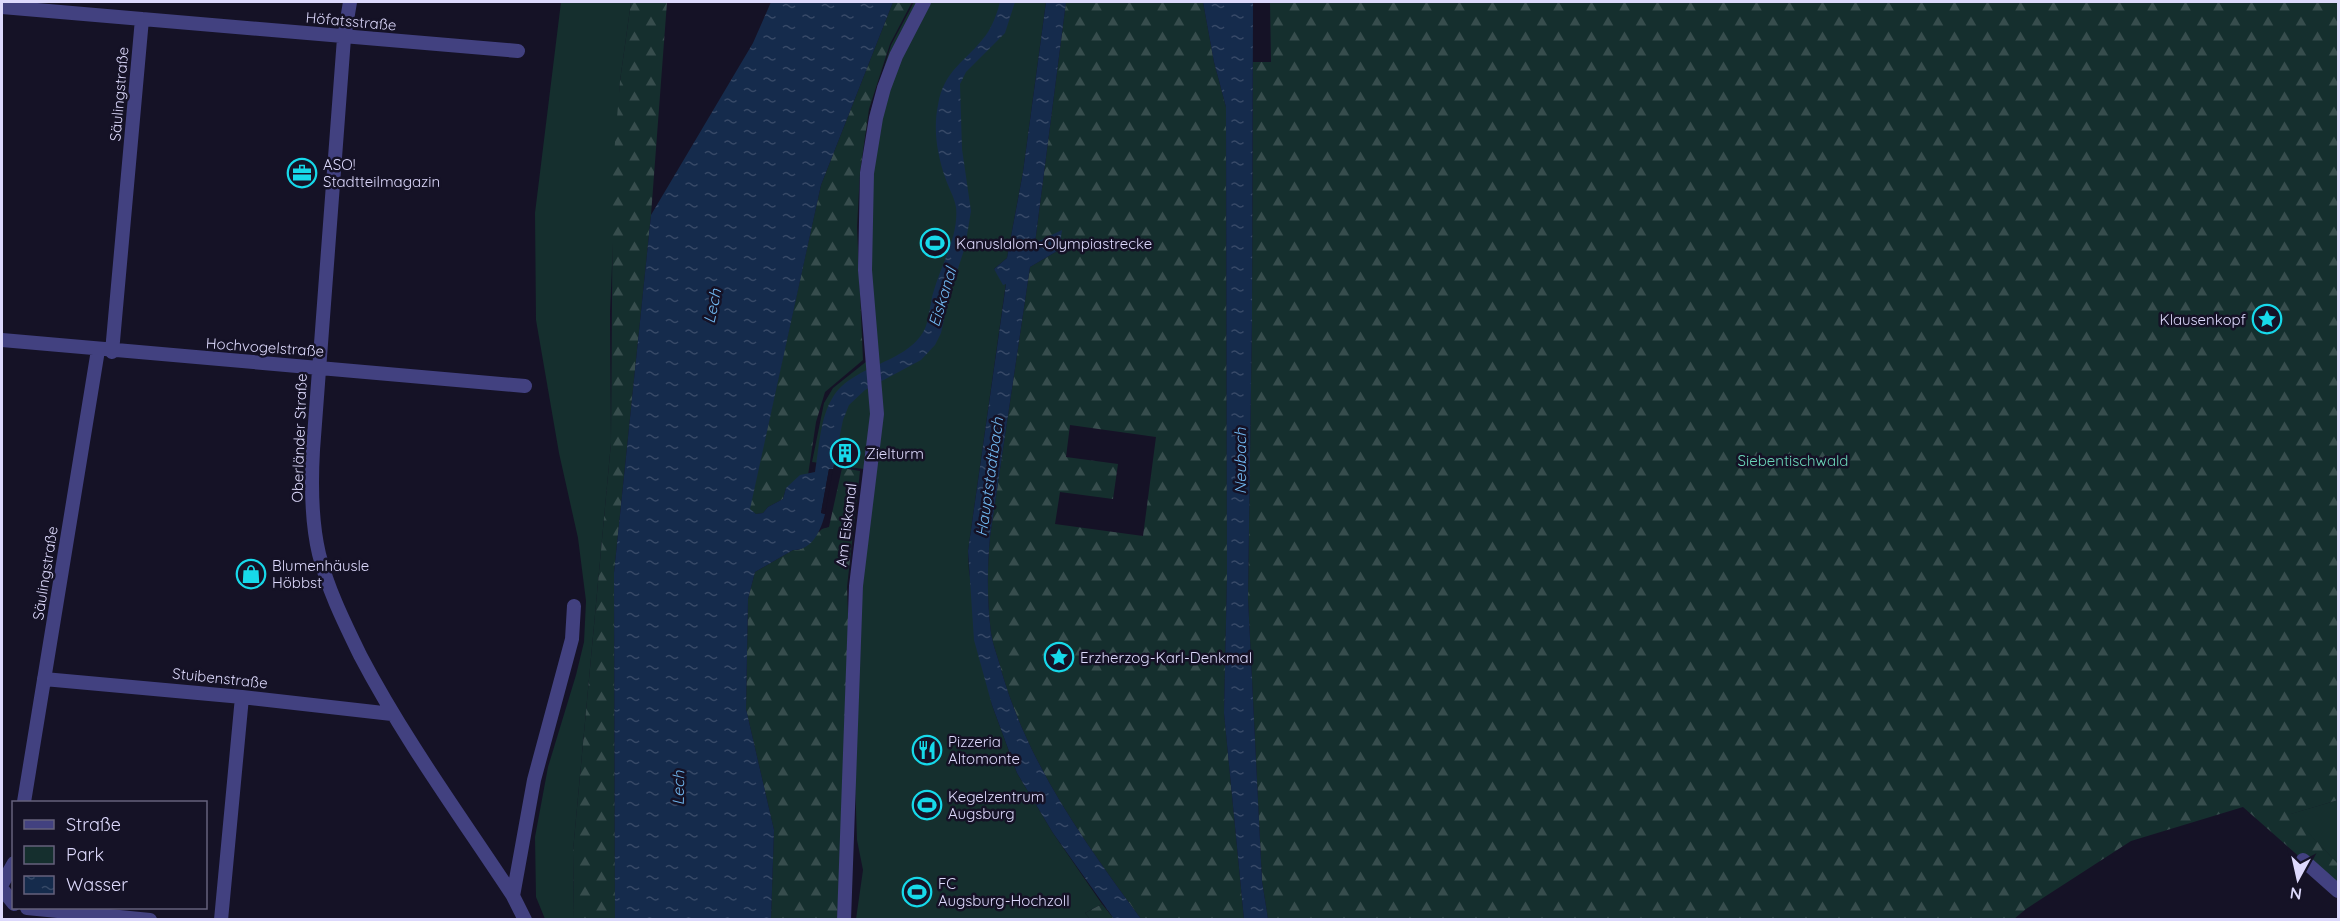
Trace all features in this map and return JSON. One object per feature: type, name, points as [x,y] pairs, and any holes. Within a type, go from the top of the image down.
[{"type":"street","name":"Oberländer Straße","points":[[350,2],[344,38],[318,367],[311,490],[319,555],[337,608],[392,714],[513,896],[525,920]]},
{"type":"street","name":"Am Eiskanal","points":[[844,920],[856,585],[877,414],[865,270],[867,173],[876,118],[885,88],[896,56],[924,2]]},
{"type":"street","name":"Höfatsstraße","points":[[2,7],[92,8],[142,19],[344,38],[518,51]]},
{"type":"street","name":"Säulingstraße","points":[[24,801],[44,679],[105,351],[142,19]]},
{"type":"street","name":"Hochvogelstraße","points":[[2,340],[105,351],[525,386]]},
{"type":"street","points":[[513,896],[534,780],[572,639],[574,606]]},
{"type":"street","name":"Stuibenstraße","points":[[44,679],[242,697],[392,714]]},
{"type":"street","points":[[220,920],[242,697]]},
{"type":"street","points":[[2303,860],[2338,891]]},
{"type":"street","points":[[2,884],[12,866]]},
{"type":"street","points":[[2,889],[12,902]]},
{"type":"street","points":[[37,909],[150,920]]},
{"type":"green space","points":[[561,2],[631,2],[620,81],[610,312],[611,443],[573,851],[574,919],[545,919],[536,897],[535,837],[548,767],[584,642],[586,601],[578,538],[559,453],[536,320],[535,213]]},
{"type":"green space","points":[[631,2],[667,2],[651,215],[614,573],[615,919],[574,920],[573,851],[611,443],[613,167],[620,81]]},
{"type":"green space","points":[[893,2],[912,2],[890,44],[869,109],[860,172],[857,227],[863,360],[825,392],[816,422],[808,475],[786,488],[783,499],[768,507],[763,513],[756,514],[749,510],[821,185]]},
{"type":"green space","points":[[914,2],[1046,2],[1023,172],[1007,258],[994,269],[1006,283],[968,551],[969,571],[992,705],[1017,773],[1053,833],[1102,904],[1085,913],[1090,919],[856,919],[863,870],[857,840],[853,722],[871,470],[812,462],[824,403],[833,388],[867,361],[862,172],[870,113],[891,45]]},
{"type":"green space","points":[[1066,2],[1203,2],[1214,62],[1226,107],[1227,577],[1224,713],[1244,919],[1141,919],[1099,861],[1043,771],[1013,707],[1002,673],[992,638],[990,621],[988,561],[990,537],[1030,267],[1059,250],[1035,243]],"holes":[[[1070,425],[1156,437],[1143,536],[1055,524],[1060,492],[1113,499],[1118,464],[1066,457]]]},
{"type":"green space","name":"Siebentischwald","points":[[1270,2],[2338,2],[2338,800],[2291,814],[2338,864],[2338,891],[2243,807],[2131,841],[2014,919],[1268,919],[1262,881],[1248,598],[1253,62],[1271,62]]},
{"type":"green space","points":[[842,468],[860,471],[847,587],[849,642],[842,867],[837,919],[771,919],[774,830],[746,709],[748,599],[755,572],[793,550],[802,548],[821,530],[829,527]]},
{"type":"green space","points":[[2338,800],[2338,864],[2290,814]]},
{"type":"green space","points":[[1102,904],[1114,919],[1090,919],[1085,913]]},
{"type":"water","points":[[771,2],[893,2],[821,185],[750,509],[756,514],[763,513],[768,507],[783,499],[786,488],[800,475],[815,472],[825,414],[833,397],[842,386],[854,377],[908,348],[919,339],[926,326],[937,280],[955,228],[956,217],[955,203],[946,181],[938,150],[936,123],[941,93],[951,74],[986,35],[995,19],[1000,2],[1015,2],[1005,33],[966,72],[960,84],[962,149],[971,211],[965,247],[950,293],[941,333],[935,345],[921,360],[865,390],[849,405],[843,420],[833,469],[829,469],[821,513],[825,514],[818,533],[805,547],[793,550],[755,572],[748,599],[746,709],[774,830],[771,919],[615,920],[614,573],[651,215],[753,43]]},
{"type":"water","name":"Hauptstadtbach","points":[[1046,2],[1066,2],[1035,243],[1062,230],[1059,250],[1030,267],[990,537],[988,585],[991,633],[1013,707],[1043,771],[1099,861],[1141,919],[1114,919],[1053,833],[1017,773],[992,705],[974,640],[968,551],[1006,284],[1003,285],[994,269],[1007,258],[1023,172]]},
{"type":"water","name":"Neubach","points":[[1203,2],[1253,2],[1248,598],[1262,881],[1268,919],[1244,919],[1224,713],[1227,577],[1226,107],[1214,62]]},
{"type":"pier","points":[[829,469],[833,469],[825,514],[821,513]]},
{"type":"place","name":"ASO! Stadtteilmagazin","points":[[302,173]]},
{"type":"place","name":"Kanuslalom-Olympiastrecke","points":[[935,243]]},
{"type":"place","name":"Klausenkopf","points":[[2267,319]]},
{"type":"place","name":"Zielturm","points":[[845,453]]},
{"type":"place","name":"Blumenhäusle Höbbst","points":[[251,574]]},
{"type":"place","name":"Erzherzog-Karl-Denkmal","points":[[1059,657]]},
{"type":"place","name":"Pizzeria Altomonte","points":[[927,750]]},
{"type":"place","name":"Kegelzentrum Augsburg","points":[[927,805]]},
{"type":"place","name":"FC Augsburg-Hochzoll","points":[[917,892]]},
{"type":"water label","name":"Eiskanal","points":[[942,297]]},
{"type":"water label","name":"Lech","points":[[712,306]]},
{"type":"water label","name":"Lech","points":[[678,788]]}]
